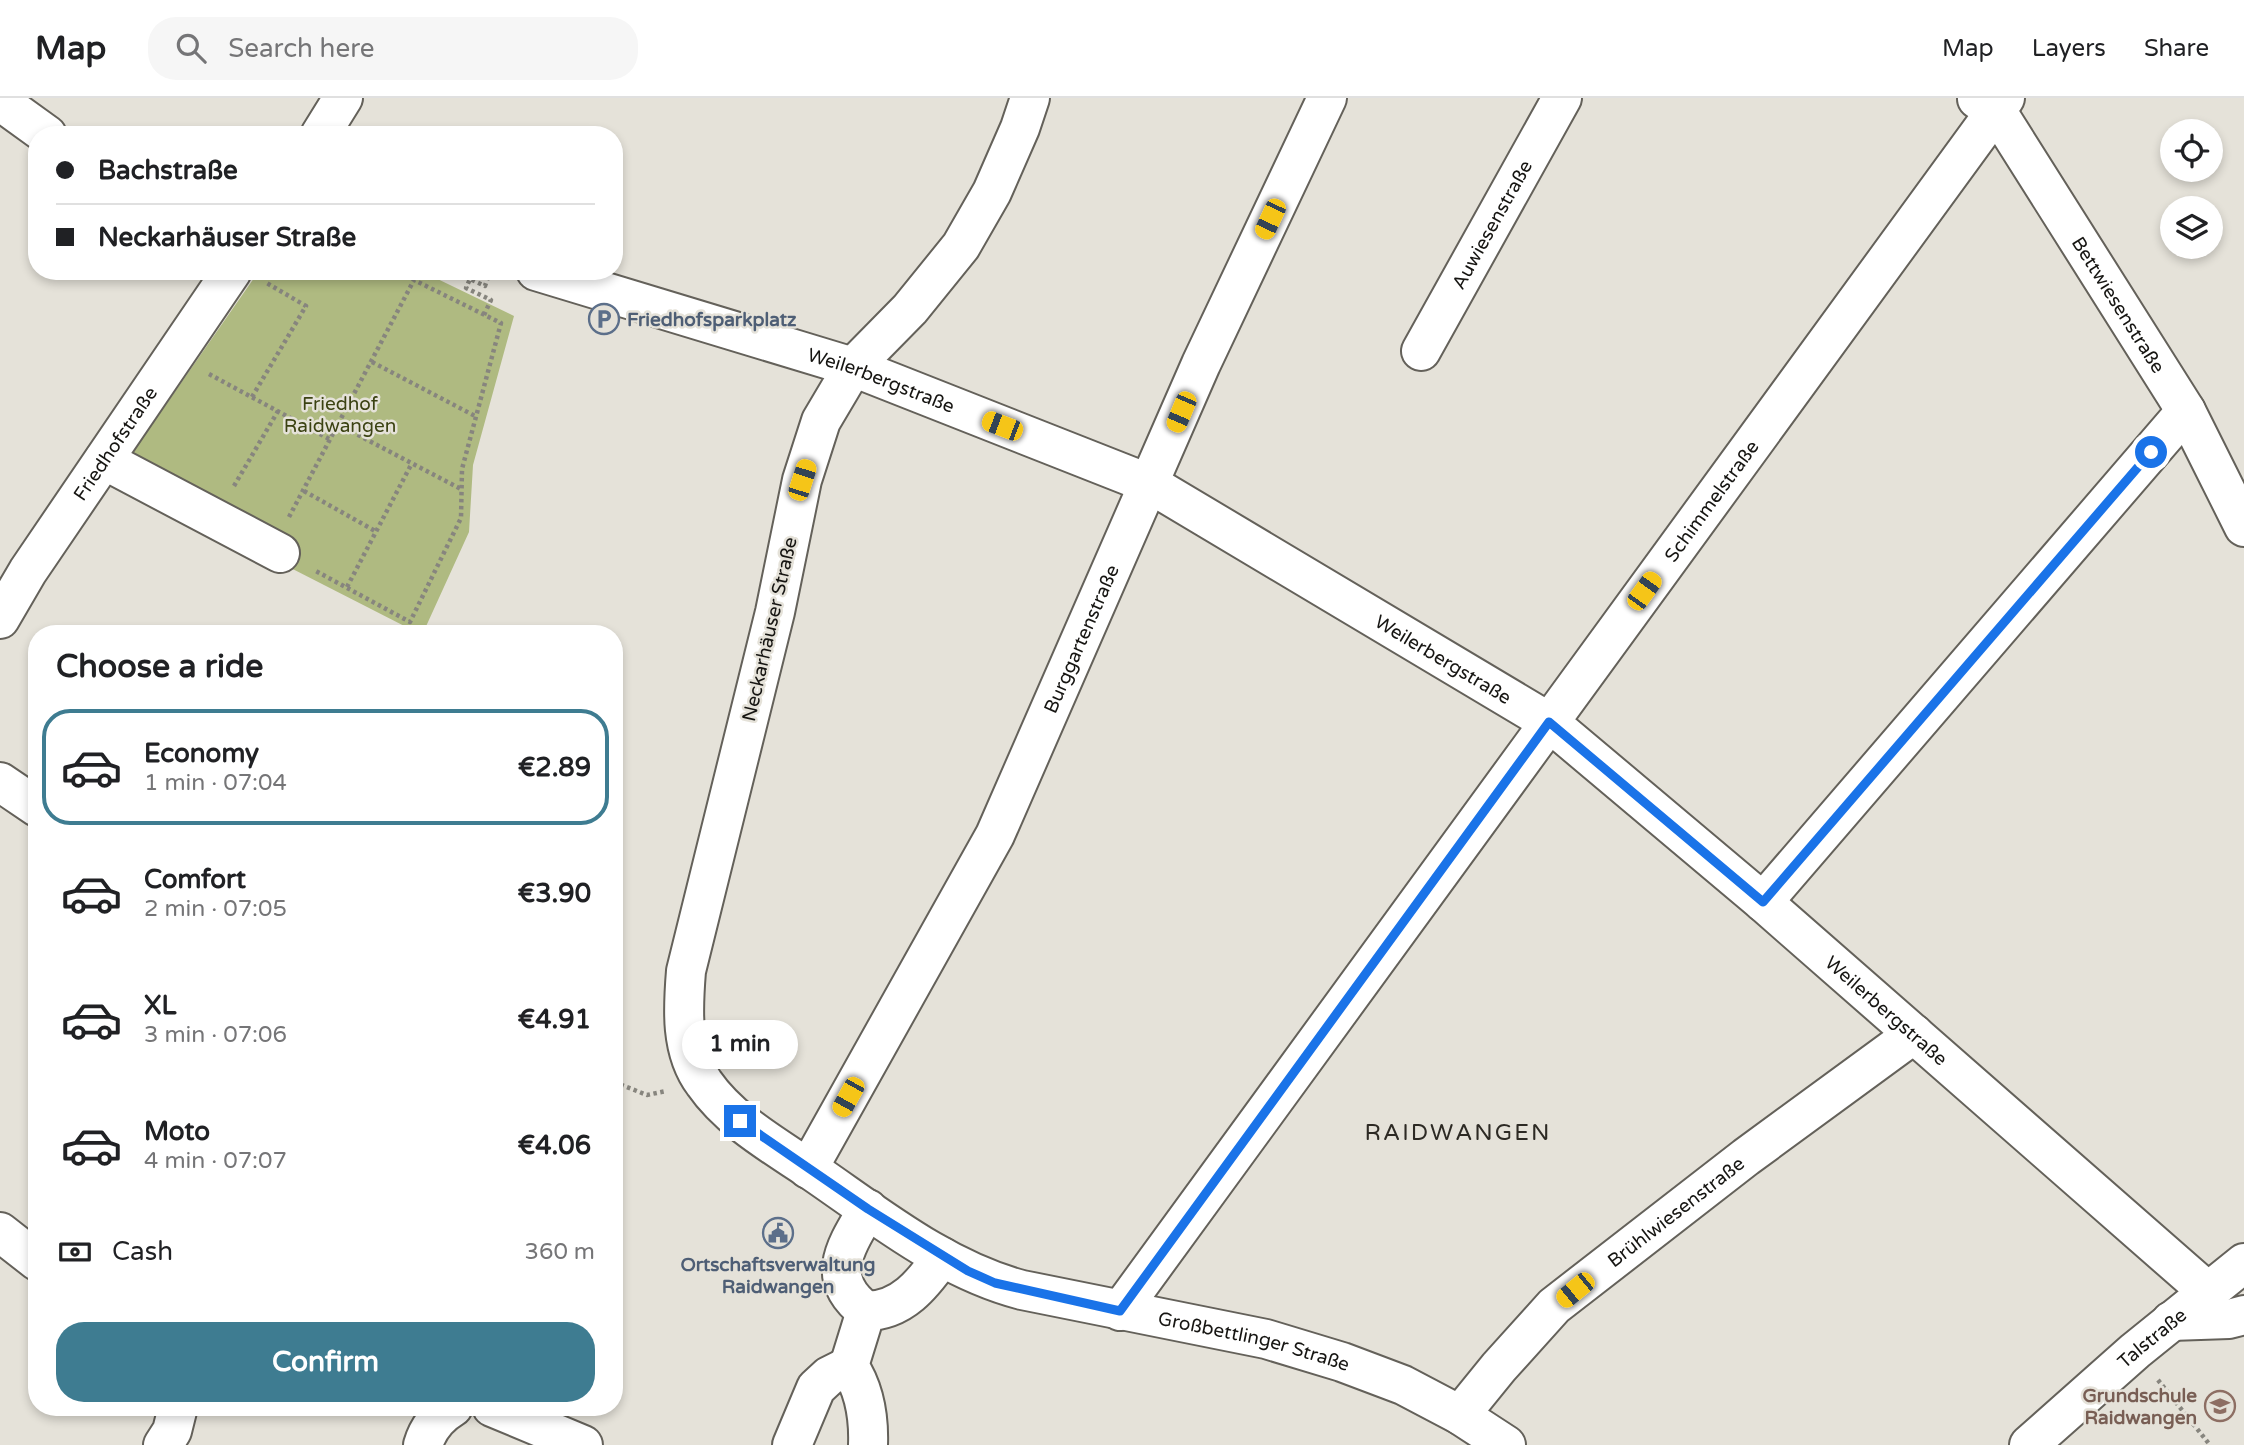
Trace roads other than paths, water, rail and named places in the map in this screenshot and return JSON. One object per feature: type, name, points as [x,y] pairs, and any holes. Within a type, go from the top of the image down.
[{"type":"street","points":[[326,126],[343,98]]},
{"type":"street","name":"Neckarhäuser Straße","points":[[808,1168],[740,1121],[703,1083],[688,1049],[682,1018],[686,971],[775,612],[802,480],[821,421],[853,368],[910,309],[961,246],[992,192],[1030,98]]},
{"type":"street","name":"Burggartenstraße","points":[[808,1168],[995,835],[1201,364],[1327,98]]},
{"type":"street","name":"Auwiesenstraße","points":[[1421,351],[1562,98]]},
{"type":"street","points":[[0,101],[35,126]]},
{"type":"street","name":"Bettwiesenstraße","points":[[1992,102],[2186,411],[2244,527]]},
{"type":"street","name":"Schimmelstraße","points":[[1120,1311],[1549,722],[1992,102]]},
{"type":"street","name":"Friedhofstraße","points":[[0,619],[28,571],[176,355],[239,280]]},
{"type":"street","name":"Weilerbergstraße","points":[[565,280],[853,368],[1150,484],[1549,722],[1763,902],[2207,1291]]},
{"type":"street","points":[[1763,902],[2186,411]]},
{"type":"street","points":[[104,460],[283,554]]},
{"type":"street","points":[[0,782],[28,801]]},
{"type":"street","name":"Brühlwiesenstraße","points":[[1460,1415],[1554,1306],[1746,1157],[1914,1034]]},
{"type":"street","name":"Großbettlinger Straße","points":[[808,1168],[942,1257],[995,1283],[1279,1343],[1342,1362],[1403,1385],[1460,1415],[1506,1445]]},
{"type":"street","points":[[868,1209],[843,1255],[841,1269],[848,1292],[866,1311],[879,1311],[910,1296],[926,1281],[942,1257]]},
{"type":"street","points":[[0,1232],[28,1254]]},
{"type":"street","name":"Talstraße","points":[[2029,1445],[2135,1350],[2244,1263]]},
{"type":"street","points":[[866,1311],[849,1366],[864,1395],[869,1429],[868,1445]]},
{"type":"street","points":[[2171,1321],[2244,1315]]},
{"type":"street","points":[[792,1445],[816,1388],[829,1376],[849,1366]]},
{"type":"street","points":[[163,1445],[172,1430],[176,1416]]},
{"type":"street","points":[[423,1445],[439,1416]]},
{"type":"street","points":[[514,1416],[583,1445]]},
{"type":"place","name":"Friedhofsparkplatz","points":[[604,319]]},
{"type":"place","name":"Ortschaftsverwaltung Raidwangen","points":[[778,1233]]},
{"type":"place","name":"Grundschule Raidwangen","points":[[2220,1406]]},
{"type":"district","name":"RAIDWANGEN","points":[[1458,1132]]},
{"type":"park label","name":"Friedhof Raidwangen","points":[[340,414]]}]
